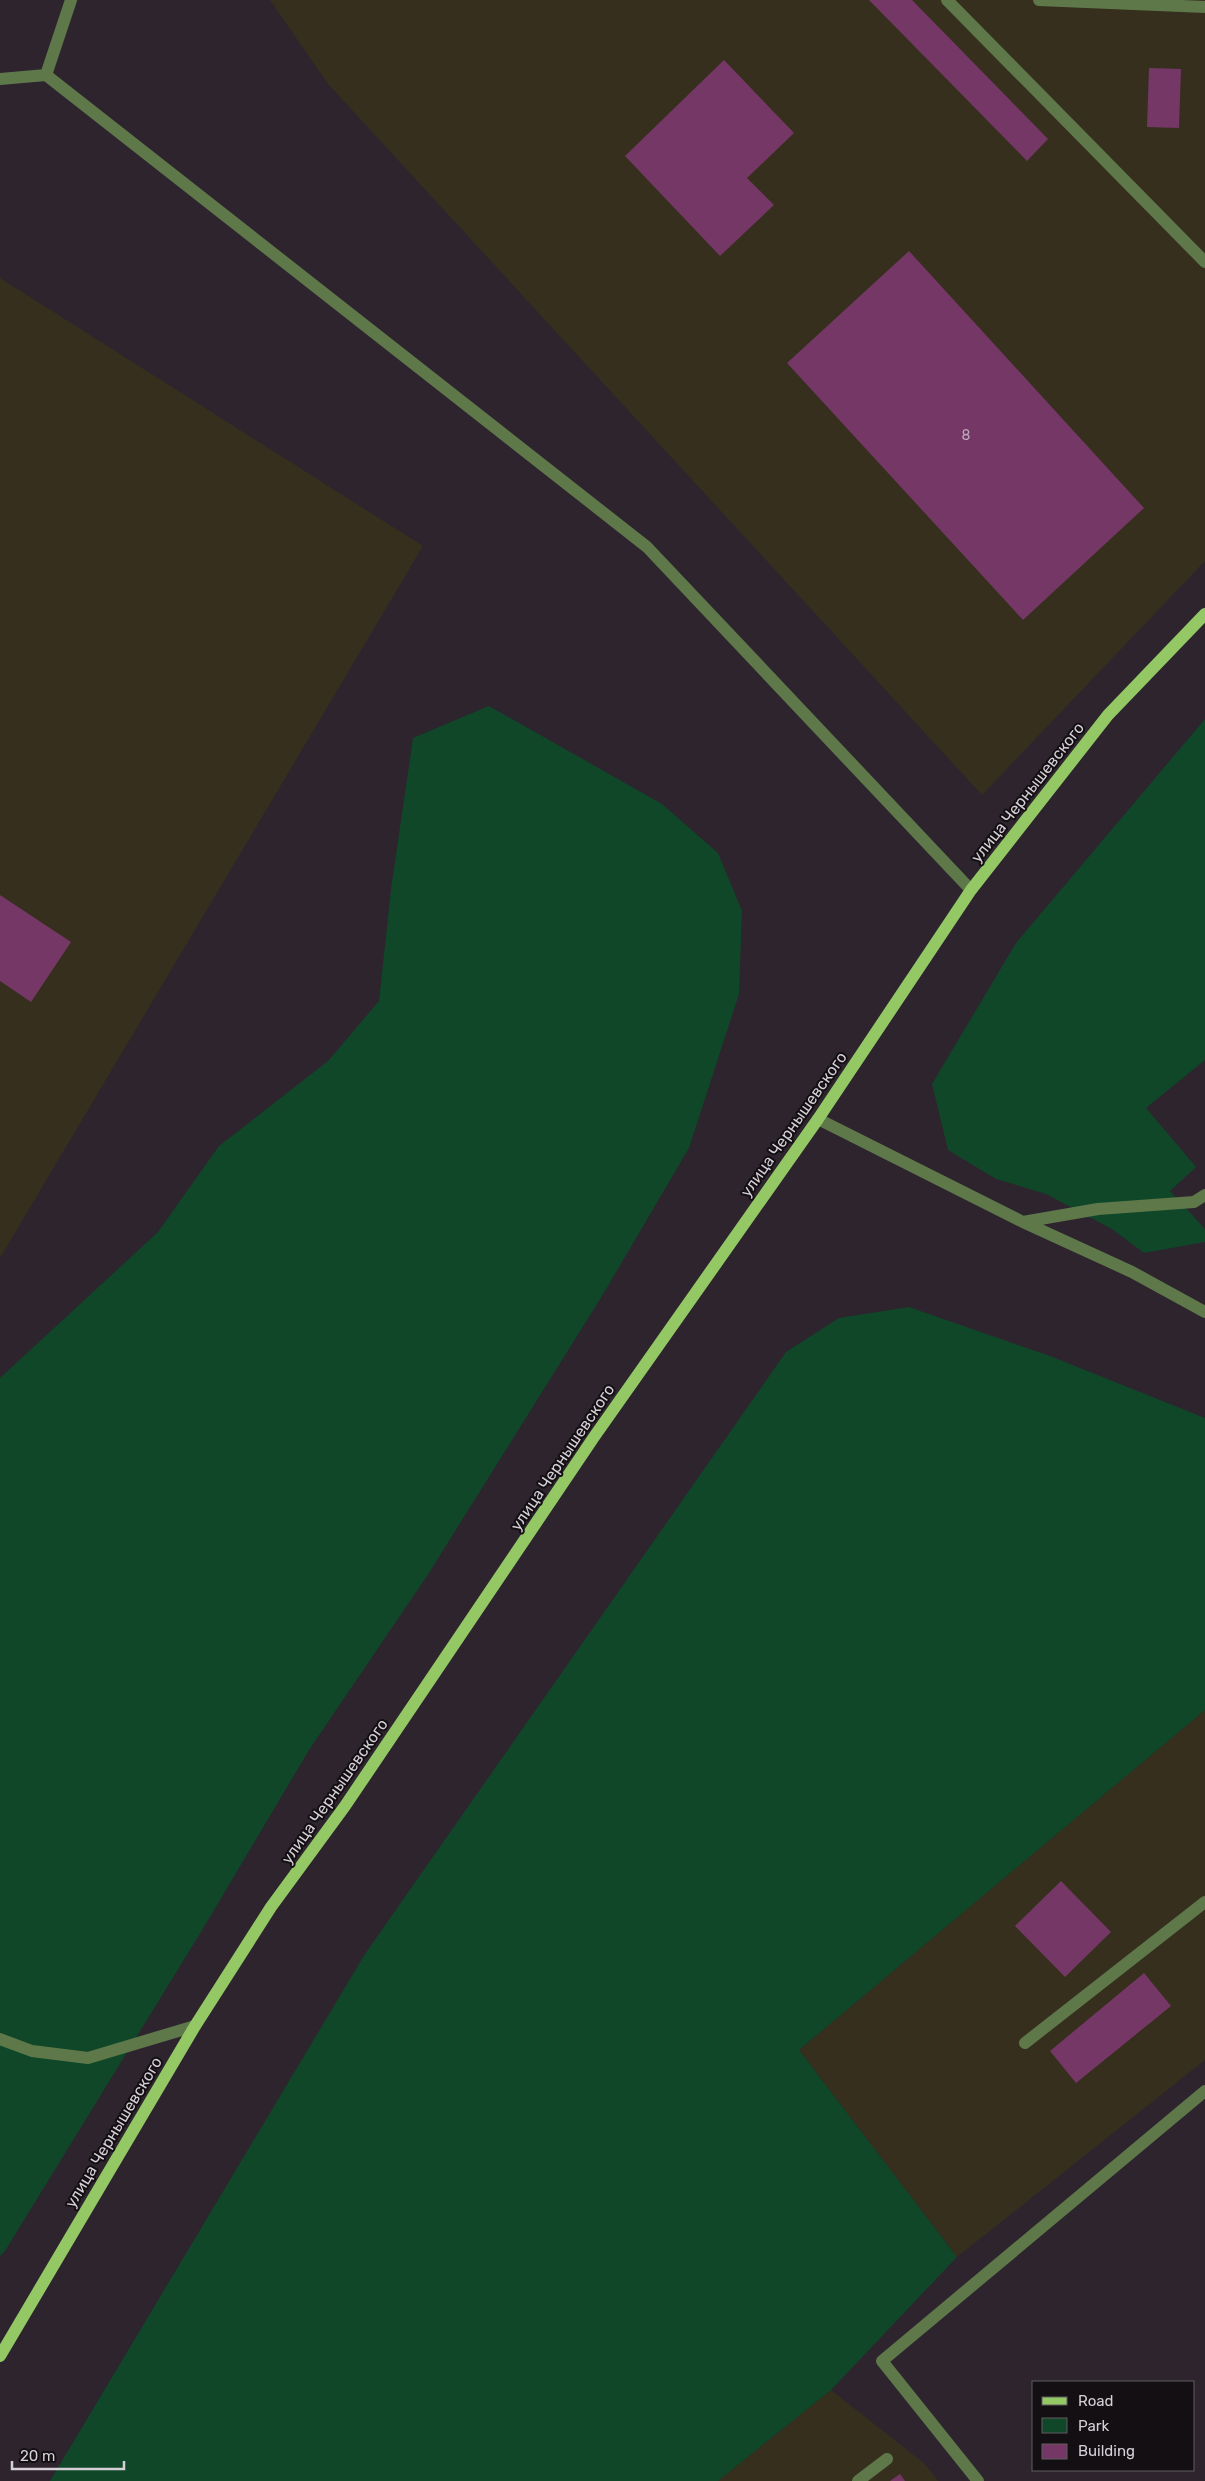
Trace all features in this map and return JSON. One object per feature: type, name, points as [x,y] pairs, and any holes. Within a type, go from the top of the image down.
[{"type":"main road","name":"улица Чернышевского","points":[[0,2356],[195,2026],[271,1907],[350,1798],[594,1437],[818,1119],[971,890],[1108,716],[1205,614]]},
{"type":"street","points":[[46,75],[71,0]]},
{"type":"street","points":[[947,0],[1200,248],[1205,262]]},
{"type":"street","points":[[1039,0],[1205,8]]},
{"type":"street","points":[[0,79],[46,75],[647,547],[971,890]]},
{"type":"street","points":[[818,1119],[1023,1222],[1132,1272],[1205,1312]]},
{"type":"street","points":[[1023,1222],[1098,1209],[1194,1202],[1205,1195]]},
{"type":"street","points":[[1024,2043],[1205,1902]]},
{"type":"street","points":[[0,2039],[32,2051],[88,2058],[195,2026]]},
{"type":"street","points":[[978,2481],[882,2361],[1205,2091]]},
{"type":"street","points":[[858,2481],[886,2459]]},
{"type":"shaded area","points":[[270,0],[1205,0],[1205,561],[982,795],[328,84]]},
{"type":"shaded area","points":[[0,278],[423,546],[0,1258]]},
{"type":"shaded area","points":[[1205,1710],[1205,2060],[957,2257],[799,2050]]},
{"type":"shaded area","points":[[831,2390],[925,2464],[938,2481],[718,2481]]},
{"type":"green space","points":[[489,706],[662,804],[718,853],[742,911],[739,994],[689,1148],[602,1296],[427,1576],[309,1750],[204,1927],[5,2251],[0,2256],[0,1378],[158,1232],[219,1146],[328,1061],[379,1001],[391,889],[413,738]]},
{"type":"green space","points":[[1205,719],[1205,1060],[1146,1108],[1196,1167],[1170,1191],[1205,1229],[1205,1242],[1144,1253],[1112,1229],[1046,1194],[996,1179],[948,1150],[932,1084],[1016,943]]},
{"type":"green space","points":[[909,1307],[1050,1356],[1205,1418],[1205,1710],[799,2050],[957,2257],[831,2390],[718,2481],[50,2481],[365,1954],[786,1352],[839,1318]]},
{"type":"building","points":[[869,0],[912,0],[1048,139],[1027,161]]},
{"type":"building","points":[[724,60],[794,133],[747,178],[774,205],[720,256],[625,156]]},
{"type":"building","points":[[1149,68],[1181,69],[1179,128],[1147,127]]},
{"type":"building","points":[[909,251],[1144,508],[1023,620],[787,363]]},
{"type":"building","points":[[0,895],[71,942],[31,1002],[0,981]]},
{"type":"building","points":[[1061,1881],[1111,1932],[1065,1977],[1015,1926]]},
{"type":"building","points":[[1144,1973],[1171,2006],[1076,2083],[1050,2051]]},
{"type":"building","points":[[900,2474],[905,2481],[890,2481]]}]
